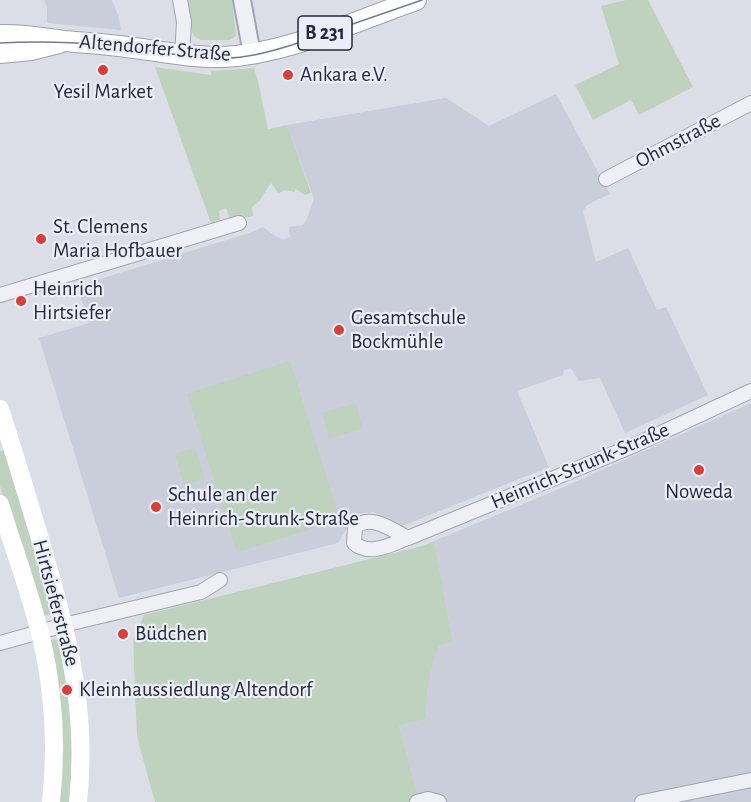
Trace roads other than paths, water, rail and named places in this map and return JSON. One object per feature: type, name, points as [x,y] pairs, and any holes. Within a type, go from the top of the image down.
[{"type":"main road","name":"Altendorfer Straße","points":[[0,35],[24,34],[65,41],[221,57],[252,54],[293,43],[395,3],[416,0]]},
{"type":"main road","name":"Altendorfer Straße","points":[[0,53],[31,50],[65,41]]},
{"type":"main road","name":"Hirtsieferstraße","points":[[0,409],[5,441],[64,625],[75,671],[80,711],[81,777],[78,802]]},
{"type":"main road","name":"Hirtsieferstraße","points":[[0,504],[39,632],[49,678],[54,753],[51,802]]},
{"type":"street","points":[[180,0],[184,22],[183,54]]},
{"type":"street","points":[[242,0],[252,54]]},
{"type":"street","name":"Ohmstraße","points":[[606,179],[751,103]]},
{"type":"street","points":[[0,295],[239,223]]},
{"type":"street","name":"Heinrich-Strunk-Straße","points":[[408,538],[364,520],[355,527],[353,538],[354,543],[364,549],[376,549],[408,538],[635,445],[751,391]]},
{"type":"street","points":[[0,643],[201,592],[220,580]]},
{"type":"street","points":[[642,802],[751,780]]},
{"type":"tram line","points":[[0,43],[80,43],[192,57],[238,57],[292,45],[422,0]]},
{"type":"place","name":"Yesil Market","points":[[103,70]]},
{"type":"place","name":"Ankara e.V.","points":[[288,75]]},
{"type":"place","name":"St. Clemens Maria Hofbauer","points":[[41,239]]},
{"type":"place","name":"Heinrich Hirtsiefer","points":[[21,301]]},
{"type":"place","name":"Gesamtschule Bockmühle","points":[[339,330]]},
{"type":"place","name":"Noweda","points":[[699,470]]},
{"type":"place","name":"Schule an der Heinrich-Strunk-Straße","points":[[156,507]]},
{"type":"place","name":"Büdchen","points":[[123,634]]},
{"type":"place","name":"Kleinhaussiedlung Altendorf","points":[[67,690]]}]
